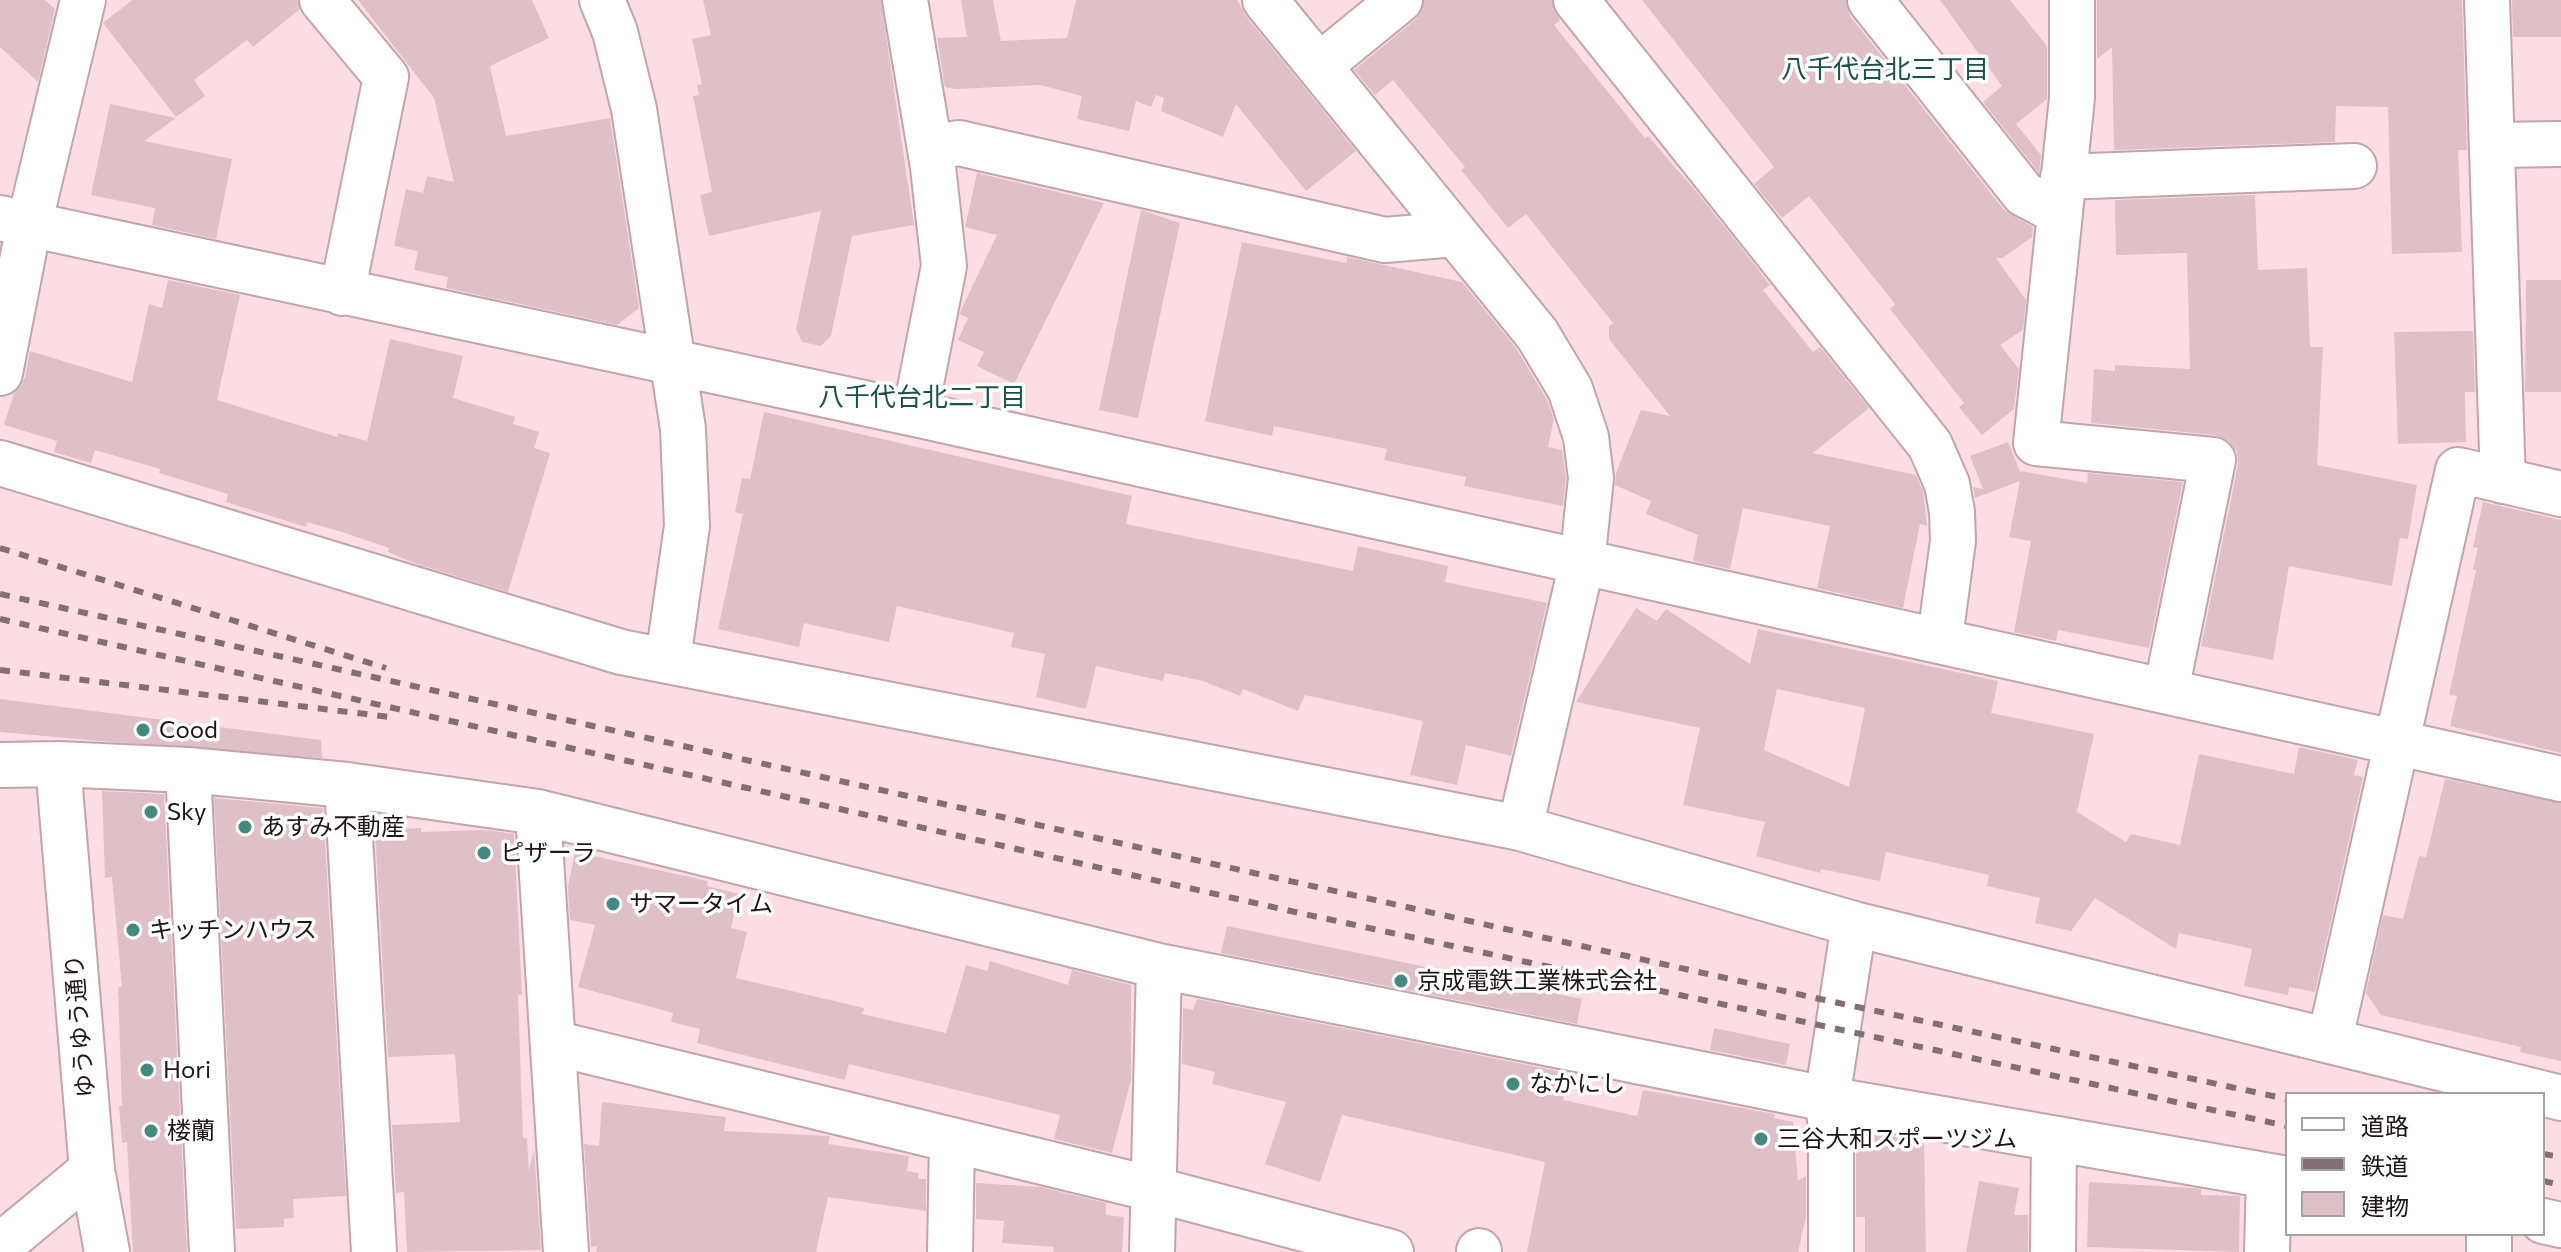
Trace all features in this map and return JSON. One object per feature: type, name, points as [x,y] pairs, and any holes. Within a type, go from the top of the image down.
[{"type":"street","points":[[0,373],[15,222],[83,0]]},
{"type":"street","points":[[305,285],[386,77],[322,0]]},
{"type":"street","points":[[602,0],[615,32],[634,109],[683,429],[687,526],[668,659]]},
{"type":"street","points":[[905,0],[930,148],[944,266],[915,414]]},
{"type":"street","points":[[1265,0],[1537,334],[1570,389],[1590,458],[1582,563],[1520,828]]},
{"type":"street","points":[[1319,66],[1400,0]]},
{"type":"street","points":[[1576,0],[1930,445],[1947,484],[1952,512],[1953,541],[1940,638]]},
{"type":"street","points":[[1870,0],[2024,194],[2062,195],[2354,166]]},
{"type":"street","points":[[2072,0],[2072,98],[2036,443],[2213,460],[2166,691]]},
{"type":"street","points":[[2487,0],[2503,481]]},
{"type":"street","points":[[930,148],[959,143],[1385,240],[1455,234]]},
{"type":"street","points":[[2492,145],[2561,144]]},
{"type":"street","points":[[15,222],[305,285],[519,340],[674,363],[915,414],[1582,563],[1940,638],[2561,779]]},
{"type":"street","points":[[0,463],[564,622],[621,652],[1520,828],[1854,924],[2538,1092]]},
{"type":"street","points":[[2330,1039],[2458,470],[2561,494]]},
{"type":"street","points":[[0,765],[58,764],[188,770],[347,785],[538,812],[913,914],[1159,966],[1827,1099],[2278,1178],[2267,1252]]},
{"type":"street","name":"ゆうゆう通り","points":[[58,764],[92,1170],[107,1252]]},
{"type":"street","points":[[188,770],[212,1252]]},
{"type":"street","points":[[347,785],[374,1252]]},
{"type":"street","points":[[538,812],[566,1252]]},
{"type":"street","points":[[1831,1252],[1831,1126],[1827,1099],[1854,924]]},
{"type":"street","points":[[1152,1252],[1153,1189],[1162,1130],[1159,966]]},
{"type":"street","points":[[554,1043],[1383,1246]]},
{"type":"street","points":[[2053,1252],[2054,1139]]},
{"type":"street","points":[[950,1252],[952,1140]]},
{"type":"street","points":[[0,1246],[92,1170]]},
{"type":"building","points":[[0,0],[45,0],[55,9],[38,82],[0,47]]},
{"type":"building","points":[[132,0],[298,0],[300,9],[253,47],[247,40],[194,80],[205,96],[176,117],[103,23]]},
{"type":"building","points":[[358,0],[532,0],[549,38],[490,66],[506,136],[610,118],[639,308],[617,325],[446,288],[448,277],[414,270],[418,251],[394,246],[406,189],[423,193],[427,176],[454,182],[434,98]]},
{"type":"building","points":[[703,0],[881,0],[914,225],[852,236],[831,336],[821,346],[802,342],[796,329],[821,211],[709,236],[700,195],[712,192],[693,96],[699,95],[697,85],[702,84],[692,39],[711,35]]},
{"type":"building","points":[[961,0],[993,0],[1001,41],[1067,38],[1076,0],[1237,0],[1246,16],[1356,151],[1306,191],[1236,104],[1223,137],[1161,111],[1164,98],[1156,95],[1151,107],[1136,101],[1129,131],[1077,119],[1082,96],[1040,85],[945,87],[937,38],[967,37]]},
{"type":"building","points":[[1424,0],[1552,0],[1560,20],[1554,25],[1645,138],[1648,136],[1743,250],[1770,285],[1763,290],[1813,352],[1820,347],[1869,408],[1813,453],[1916,475],[1923,491],[1927,526],[1920,524],[1903,608],[1817,588],[1830,526],[1743,508],[1730,569],[1693,561],[1698,535],[1646,514],[1651,501],[1615,485],[1616,473],[1641,410],[1670,416],[1609,339],[1609,326],[1613,323],[1526,214],[1508,228],[1461,170],[1465,167],[1393,80],[1375,95],[1354,70],[1416,19]]},
{"type":"building","points":[[1642,0],[1846,0],[1850,16],[2004,210],[2033,227],[2032,237],[2003,258],[1996,258],[2026,300],[2023,330],[2000,345],[2019,369],[2014,409],[1982,435],[1959,407],[1964,403],[1890,309],[1895,304],[1809,196],[1782,218],[1754,184],[1774,167]]},
{"type":"building","points":[[1940,0],[2010,0],[2047,46],[2047,99],[2016,124],[2041,155],[2039,173],[1983,102],[2002,86]]},
{"type":"building","points":[[2097,0],[2462,0],[2467,150],[2458,150],[2462,252],[2392,254],[2388,107],[2336,106],[2335,142],[2114,150],[2112,47],[2097,59]]},
{"type":"building","points":[[2512,0],[2561,0],[2561,37],[2513,37]]},
{"type":"building","points":[[110,104],[176,118],[144,141],[232,159],[216,239],[152,225],[155,208],[91,195]]},
{"type":"building","points":[[977,173],[1104,203],[1014,384],[977,366],[984,352],[958,340],[968,318],[960,314],[961,310],[997,235],[965,227]]},
{"type":"building","points":[[2255,195],[2258,270],[2307,268],[2310,347],[2323,347],[2317,465],[2417,485],[2408,539],[2400,538],[2392,586],[2289,566],[2273,660],[2201,646],[2238,465],[2237,452],[2229,441],[2215,435],[2091,423],[2094,369],[2115,371],[2115,365],[2190,369],[2187,253],[2116,255],[2115,200]]},
{"type":"building","points":[[1141,210],[1180,223],[1138,418],[1099,410]]},
{"type":"building","points":[[1242,242],[1346,263],[1347,257],[1462,282],[1516,348],[1547,400],[1554,419],[1548,447],[1562,450],[1566,478],[1563,506],[1464,486],[1466,477],[1384,460],[1387,449],[1274,426],[1272,436],[1205,421]]},
{"type":"building","points":[[168,280],[240,295],[217,400],[337,437],[338,433],[367,441],[390,339],[463,356],[453,398],[515,417],[513,424],[539,432],[534,448],[550,453],[508,592],[414,563],[388,552],[389,548],[342,532],[307,522],[306,527],[226,502],[228,494],[159,473],[160,469],[95,450],[91,463],[54,452],[57,441],[4,425],[14,393],[25,378],[30,351],[132,382],[149,304],[162,308]]},
{"type":"building","points":[[2526,280],[2561,280],[2561,392],[2525,392]]},
{"type":"building","points":[[2473,331],[2475,392],[2465,392],[2466,442],[2398,444],[2394,332]]},
{"type":"building","points":[[764,412],[1132,496],[1126,524],[1353,571],[1358,546],[1448,566],[1445,582],[1547,603],[1511,756],[1466,745],[1457,785],[1410,775],[1423,721],[1305,695],[1298,711],[1243,689],[1240,696],[1203,681],[1165,673],[1163,681],[1096,666],[1086,709],[1036,697],[1045,654],[1011,647],[1014,633],[897,606],[889,642],[804,623],[799,647],[718,629],[743,514],[735,512],[742,478],[750,479]]},
{"type":"building","points":[[2008,442],[2021,474],[2021,471],[2087,483],[2088,473],[2183,482],[2149,648],[2058,630],[2056,641],[2014,632],[2031,541],[2009,537],[2020,481],[1975,498],[1973,487],[1983,489],[1970,456]]},
{"type":"building","points":[[2483,502],[2561,520],[2561,753],[2450,726],[2457,696],[2449,695],[2476,570],[2473,569],[2478,548],[2473,547]]},
{"type":"building","points":[[1636,608],[1657,621],[1666,609],[1750,664],[1758,629],[1998,681],[1991,713],[2094,734],[2077,812],[2126,842],[2131,834],[2180,845],[2199,754],[2294,774],[2299,747],[2358,760],[2354,775],[2363,777],[2315,992],[2289,987],[2288,995],[2244,986],[2252,949],[2179,933],[2176,949],[2095,898],[2071,931],[2035,923],[2040,898],[1987,886],[1989,875],[1886,852],[1880,881],[1821,869],[1820,873],[1756,856],[1765,822],[1683,805],[1700,728],[1576,702]],"holes":[[[1777,689],[1865,708],[1849,787],[1764,750]]]},
{"type":"building","points":[[0,699],[321,740],[322,758],[0,732]]},
{"type":"building","points":[[2445,779],[2561,803],[2561,1061],[2520,1052],[2521,1047],[2381,1015],[2366,993],[2383,915],[2403,919],[2419,856],[2426,857]]},
{"type":"building","points":[[102,791],[164,794],[187,1252],[133,1252],[127,1142],[122,1143],[119,1106],[122,1106],[118,987],[122,987],[112,877],[105,878]]},
{"type":"building","points":[[214,798],[323,808],[346,1196],[293,1199],[294,1218],[284,1219],[284,1227],[236,1229]]},
{"type":"building","points":[[421,828],[421,832],[487,830],[514,834],[522,995],[518,995],[523,1138],[527,1138],[529,1171],[534,1150],[541,1250],[407,1252],[404,1192],[396,1193],[392,1125],[460,1122],[455,1054],[388,1057],[375,830]]},
{"type":"building","points":[[575,852],[708,881],[707,886],[739,894],[731,928],[747,932],[736,978],[864,1008],[862,1014],[946,1033],[966,965],[987,971],[990,961],[1068,985],[1072,970],[1131,985],[1131,1080],[1112,1153],[1054,1139],[1060,1115],[849,1064],[845,1080],[727,1051],[697,1043],[700,1029],[671,1022],[673,1013],[578,987],[595,925],[570,920],[568,887]]},
{"type":"building","name":"京成電鉄工業株式会社","points":[[1227,926],[1582,999],[1577,1024],[1221,953]]},
{"type":"building","points":[[1197,999],[1568,1073],[1563,1100],[1637,1116],[1643,1090],[1775,1114],[1774,1118],[1793,1122],[1798,1181],[1806,1176],[1806,1217],[1798,1252],[1527,1252],[1545,1162],[1342,1115],[1320,1182],[1265,1164],[1286,1102],[1212,1084],[1215,1072],[1182,1064],[1183,1008],[1193,1010]]},
{"type":"building","points":[[1714,1028],[1790,1044],[1786,1065],[1710,1050]]},
{"type":"building","points":[[602,1102],[726,1117],[724,1131],[830,1136],[828,1144],[909,1156],[907,1171],[919,1173],[918,1179],[926,1179],[926,1211],[828,1197],[816,1252],[596,1252],[597,1246],[591,1247],[584,1144],[599,1146]]},
{"type":"building","points":[[1871,1133],[1924,1141],[1926,1252],[1865,1252],[1865,1217],[1856,1217],[1856,1143]]},
{"type":"building","points":[[1979,1181],[2019,1188],[2014,1215],[2028,1215],[2028,1252],[1966,1252]]},
{"type":"building","points":[[2089,1182],[2193,1188],[2201,1189],[2201,1195],[2240,1196],[2239,1252],[2087,1247]]},
{"type":"building","points":[[976,1183],[1040,1187],[1106,1203],[1106,1215],[1124,1217],[1122,1252],[1053,1252],[1054,1247],[1002,1243],[1004,1221],[976,1219]]},
{"type":"railway","points":[[0,548],[386,668]]},
{"type":"railway","points":[[0,594],[1820,999],[2285,1099]]},
{"type":"railway","points":[[0,619],[1295,912],[2285,1126]]},
{"type":"railway","points":[[0,670],[390,717]]},
{"type":"railway","points":[[2545,1154],[2561,1157]]},
{"type":"railway","points":[[2545,1181],[2561,1185]]},
{"type":"place","name":"Cood","points":[[143,730]]},
{"type":"place","name":"Sky","points":[[151,812]]},
{"type":"place","name":"あすみ不動産","points":[[245,827]]},
{"type":"place","name":"ピザーラ","points":[[484,853]]},
{"type":"place","name":"サマータイム","points":[[613,904]]},
{"type":"place","name":"キッチンハウス","points":[[133,930]]},
{"type":"place","name":"京成電鉄工業株式会社","points":[[1401,981]]},
{"type":"place","name":"Hori","points":[[147,1070]]},
{"type":"place","name":"なかにし","points":[[1513,1084]]},
{"type":"place","name":"楼蘭","points":[[151,1131]]},
{"type":"place","name":"三谷大和スポーツジム","points":[[1761,1139]]},
{"type":"district","name":"八千代台北三丁目","points":[[1885,69]]},
{"type":"district","name":"八千代台北二丁目","points":[[922,397]]}]
